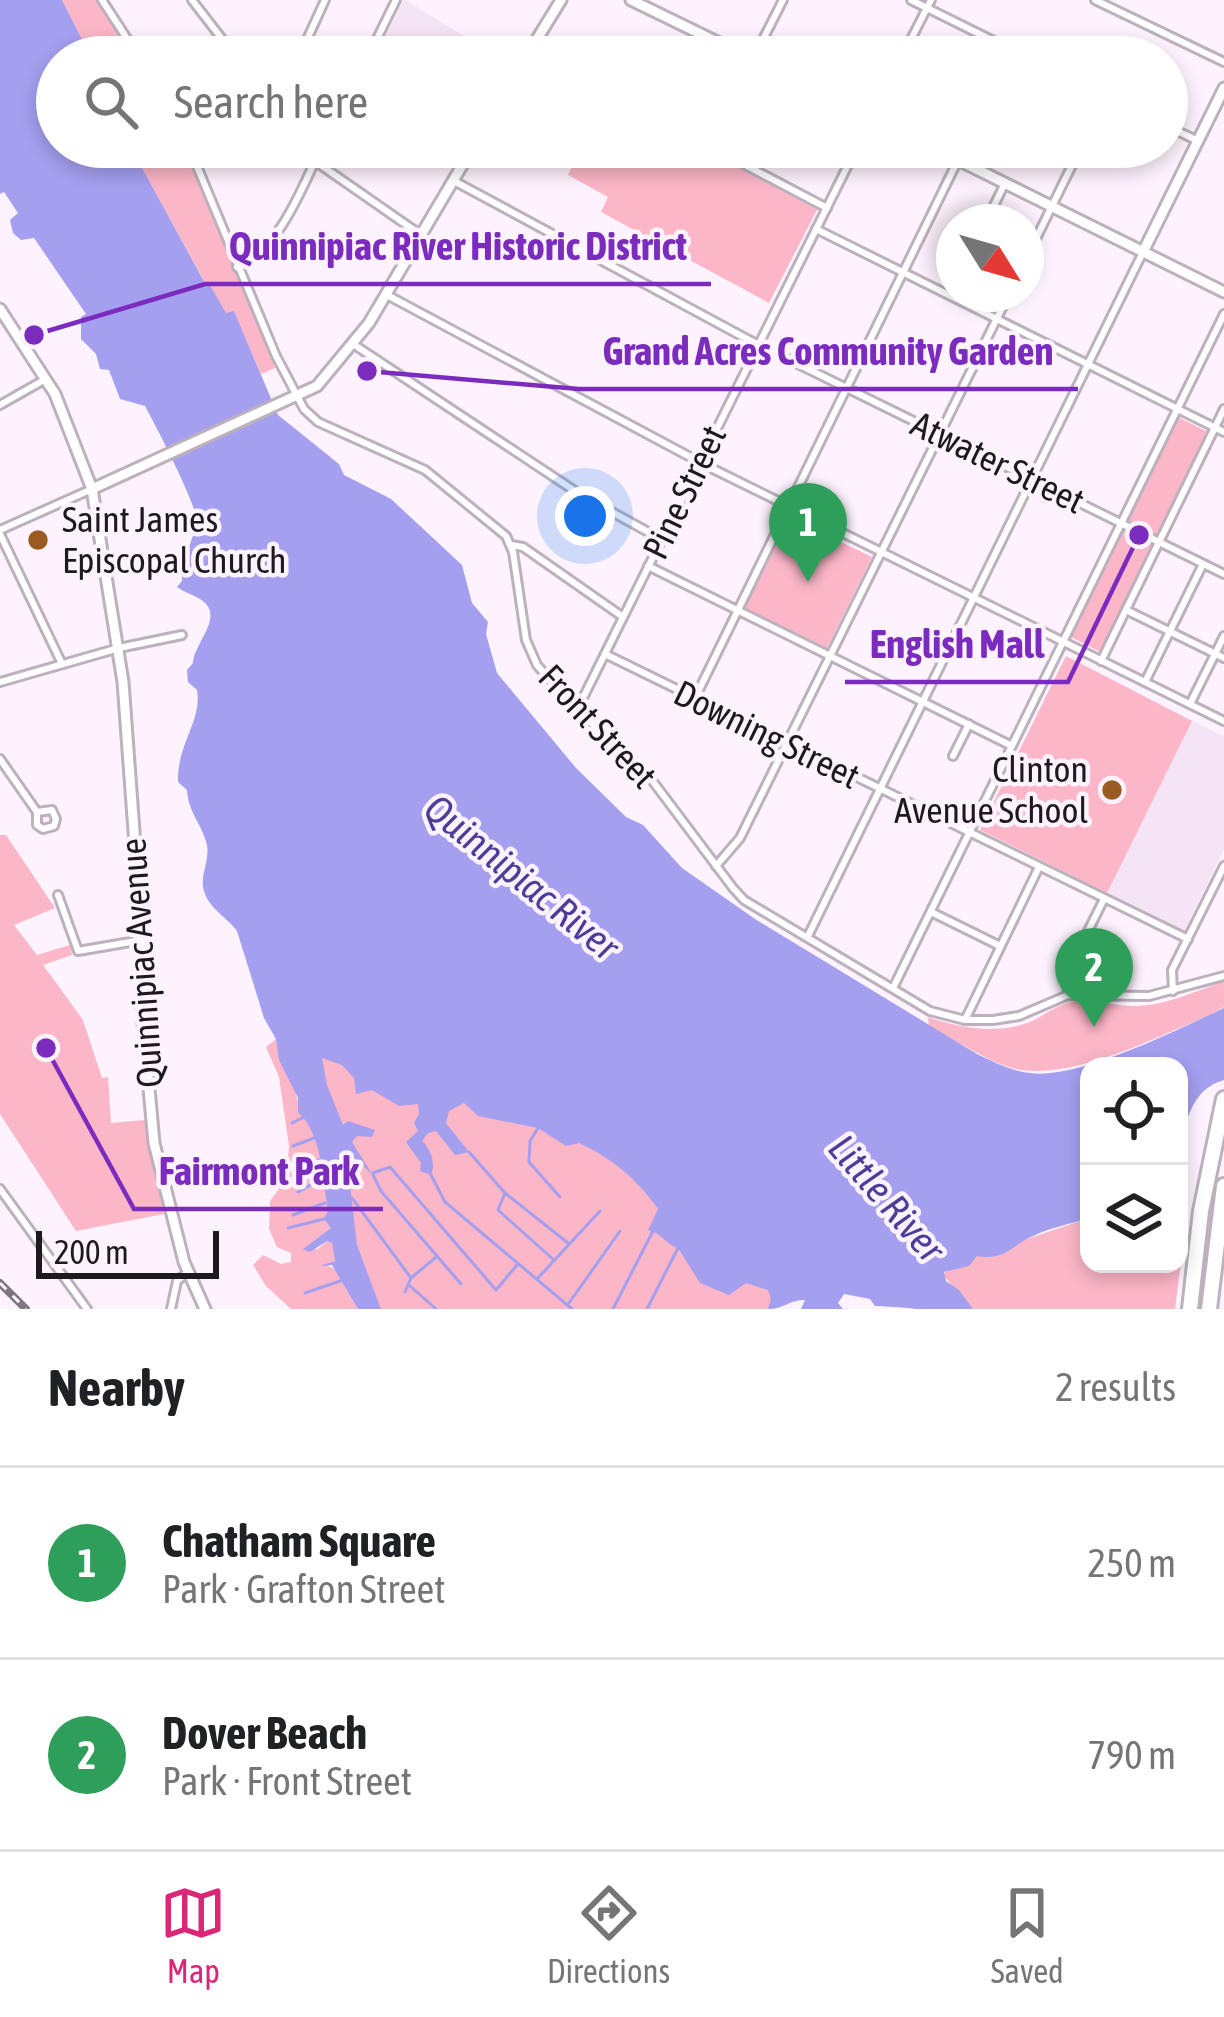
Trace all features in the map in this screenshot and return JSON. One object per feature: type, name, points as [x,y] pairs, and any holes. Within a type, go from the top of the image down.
[{"type":"highway","points":[[1190,1309],[1201,1211],[1224,1099]]},
{"type":"highway","points":[[1209,1309],[1224,1186]]},
{"type":"main road","points":[[542,36],[561,0]]},
{"type":"main road","points":[[631,0],[707,36]]},
{"type":"main road","points":[[1188,160],[1224,88]]},
{"type":"main road","points":[[92,489],[317,386],[387,295],[461,168]]},
{"type":"main road","points":[[974,168],[1224,292]]},
{"type":"main road","points":[[1143,252],[1184,168]]},
{"type":"main road","name":"Quinnipiac Avenue","points":[[0,309],[64,413],[92,489],[122,647],[154,1143],[188,1272],[205,1309]]},
{"type":"street","points":[[114,0],[104,3],[125,36]]},
{"type":"street","points":[[192,0],[220,36]]},
{"type":"street","points":[[314,0],[321,9]]},
{"type":"street","points":[[308,36],[325,0]]},
{"type":"street","points":[[378,36],[396,0]]},
{"type":"street","points":[[763,36],[783,0]]},
{"type":"street","points":[[911,0],[929,4],[988,36]]},
{"type":"street","points":[[1095,0],[1170,36]]},
{"type":"street","points":[[913,36],[929,4]]},
{"type":"street","points":[[1188,45],[1224,62]]},
{"type":"street","points":[[1188,135],[1198,140]]},
{"type":"street","points":[[198,168],[297,398],[318,422],[425,470],[511,544],[623,616]]},
{"type":"street","points":[[237,267],[260,254],[275,238],[311,168]]},
{"type":"street","points":[[328,168],[421,235]]},
{"type":"street","points":[[751,168],[827,208]]},
{"type":"street","name":"Pine Street","points":[[577,710],[846,168]]},
{"type":"street","points":[[695,698],[954,168]]},
{"type":"street","points":[[1044,222],[1071,168]]},
{"type":"street","name":"Atwater Street","points":[[454,181],[757,344],[1224,574]]},
{"type":"street","points":[[995,204],[1005,183]]},
{"type":"street","points":[[816,229],[936,285]]},
{"type":"street","points":[[808,936],[1143,252]]},
{"type":"street","points":[[387,295],[788,507],[1224,721]]},
{"type":"street","points":[[986,312],[1220,429]]},
{"type":"street","points":[[716,866],[740,838],[1000,312]]},
{"type":"street","points":[[894,986],[1224,314]]},
{"type":"street","points":[[353,344],[581,495],[661,539]]},
{"type":"street","points":[[0,405],[46,379]]},
{"type":"street","points":[[1101,661],[1220,429],[1224,410]]},
{"type":"street","points":[[62,664],[0,532],[92,489]]},
{"type":"street","name":"Front Street","points":[[511,544],[529,647],[541,670],[651,779],[744,899],[930,1011],[965,1020],[1019,1016],[1068,995],[1136,997],[1174,992],[1224,976]]},
{"type":"street","points":[[0,564],[11,558]]},
{"type":"street","points":[[1145,682],[1203,564]]},
{"type":"street","points":[[648,566],[1012,746]]},
{"type":"street","points":[[1126,610],[1220,656]]},
{"type":"street","points":[[0,682],[182,635]]},
{"type":"street","points":[[1190,704],[1220,656],[1224,636]]},
{"type":"street","name":"Downing Street","points":[[605,654],[1188,939]]},
{"type":"street","points":[[953,756],[969,724]]},
{"type":"street","points":[[0,759],[37,812]]},
{"type":"street","points":[[1174,992],[1172,970],[1224,866]]},
{"type":"street","points":[[965,1020],[1039,867]]},
{"type":"street","points":[[58,895],[78,951],[142,940]]},
{"type":"street","points":[[1068,995],[1066,973],[1104,899]]},
{"type":"street","points":[[932,912],[1000,946]]},
{"type":"street","points":[[0,1189],[87,1309]]},
{"type":"street","points":[[171,1309],[177,1281],[188,1272]]},
{"type":"shaded area","points":[[62,0],[96,0],[119,36],[80,36]]},
{"type":"shaded area","points":[[405,0],[464,36],[387,36]]},
{"type":"shaded area","points":[[142,168],[193,168],[275,368],[261,374],[234,312],[226,314]]},
{"type":"shaded area","points":[[571,168],[741,168],[818,208],[769,303],[601,212],[608,197],[568,175]]},
{"type":"shaded area","points":[[1178,417],[1208,432],[1100,652],[1071,637]]},
{"type":"shaded area","points":[[790,517],[872,557],[827,648],[745,608]]},
{"type":"shaded area","name":"Clinton Avenue School","points":[[1066,656],[1224,737],[1224,849],[1184,931],[980,830]]},
{"type":"shaded area","name":"Clinton Avenue School","points":[[1066,656],[1192,721],[1107,893],[980,830]]},
{"type":"shaded area","points":[[0,835],[6,835],[55,908],[14,925],[37,955],[70,945],[72,955],[43,965],[83,1020],[102,1078],[108,1077],[111,1123],[145,1120],[164,1214],[76,1231],[0,1114]]},
{"type":"shaded area","points":[[1224,982],[1224,1007],[1208,1016],[1112,1056],[1080,1057],[1080,1065],[1034,1071],[980,1055],[929,1026],[928,1017],[998,1029],[1025,1024],[1071,1002],[1127,1006],[1169,1001]]},
{"type":"shaded area","points":[[276,1039],[299,1112],[315,1137],[331,1228],[305,1248],[333,1243],[335,1261],[327,1265],[337,1270],[314,1043],[441,1113],[473,1097],[585,1138],[769,1278],[772,1309],[363,1309],[356,1304],[358,1309],[291,1309],[266,1286],[253,1265],[263,1255],[281,1264],[291,1262],[291,1253],[277,1247],[269,1229],[270,1201],[287,1178],[289,1146],[279,1077],[266,1047]]},
{"type":"shaded area","points":[[1080,1221],[1080,1273],[1180,1273],[1175,1309],[973,1309],[942,1274],[977,1256]]},
{"type":"water","points":[[0,0],[62,0],[80,36],[36,36],[36,168],[142,168],[206,285],[226,313],[234,311],[278,415],[339,464],[344,475],[391,499],[462,565],[472,603],[488,622],[486,634],[497,673],[576,768],[626,817],[643,825],[682,868],[755,919],[977,1054],[1030,1073],[1080,1067],[1080,1221],[1038,1234],[1001,1255],[977,1256],[969,1266],[944,1272],[946,1281],[973,1309],[875,1306],[870,1299],[844,1294],[838,1303],[843,1309],[801,1309],[805,1300],[768,1309],[768,1290],[746,1283],[729,1295],[700,1283],[678,1248],[648,1230],[658,1209],[650,1198],[623,1170],[591,1149],[579,1143],[566,1146],[538,1128],[478,1116],[464,1103],[449,1111],[446,1123],[469,1152],[455,1155],[436,1131],[428,1133],[422,1141],[432,1157],[431,1175],[420,1171],[421,1163],[406,1142],[418,1131],[414,1123],[418,1104],[399,1106],[372,1090],[356,1094],[354,1078],[342,1065],[322,1058],[343,1125],[348,1121],[375,1130],[372,1137],[357,1136],[352,1142],[372,1174],[351,1155],[347,1159],[357,1245],[381,1309],[358,1309],[332,1265],[320,1266],[335,1261],[332,1243],[327,1241],[310,1252],[303,1249],[331,1228],[324,1219],[328,1211],[317,1145],[298,1112],[298,1098],[279,1060],[276,1039],[264,1018],[237,931],[205,894],[207,845],[187,790],[178,782],[198,702],[187,670],[210,615],[203,601],[177,587],[195,527],[194,510],[145,406],[120,399],[109,370],[100,369],[96,354],[81,339],[81,317],[86,314],[34,238],[21,240],[13,233],[10,220],[18,213],[4,192],[0,194]]},
{"type":"water","points":[[1224,1008],[1224,1080],[1198,1098],[1188,1116],[1188,1057],[1112,1057]]},
{"type":"waterway","points":[[292,1123],[306,1116]]},
{"type":"waterway","points":[[538,1128],[530,1141],[529,1162],[560,1197]]},
{"type":"waterway","points":[[293,1146],[314,1138]]},
{"type":"waterway","points":[[469,1152],[505,1193],[568,1243]]},
{"type":"waterway","points":[[292,1169],[319,1160]]},
{"type":"waterway","points":[[373,1173],[390,1167],[496,1290],[517,1265]]},
{"type":"waterway","points":[[373,1175],[381,1191],[461,1284]]},
{"type":"waterway","points":[[431,1175],[445,1202],[572,1309]]},
{"type":"waterway","points":[[298,1192],[322,1178]]},
{"type":"waterway","points":[[505,1193],[498,1210],[554,1260]]},
{"type":"waterway","points":[[352,1198],[411,1278]]},
{"type":"waterway","points":[[293,1215],[325,1203]]},
{"type":"waterway","points":[[537,1279],[600,1211]]},
{"type":"waterway","points":[[288,1228],[324,1219]]},
{"type":"waterway","points":[[569,1303],[620,1231]]},
{"type":"waterway","points":[[613,1309],[653,1231]]},
{"type":"waterway","points":[[647,1309],[678,1248]]},
{"type":"waterway","points":[[405,1292],[411,1278],[435,1258]]},
{"type":"waterway","points":[[305,1293],[343,1280]]},
{"type":"waterway","points":[[410,1286],[436,1309]]},
{"type":"railway","points":[[0,1283],[26,1309]]},
{"type":"place","name":"Quinnipiac River Historic District","points":[[34,335]]},
{"type":"place","name":"Grand Acres Community Garden","points":[[367,371]]},
{"type":"place","name":"English Mall","points":[[1139,535]]},
{"type":"place","name":"Saint James Episcopal Church","points":[[38,540]]},
{"type":"place","name":"Chatham Square","points":[[808,582]]},
{"type":"place","name":"Clinton Avenue School","points":[[1112,790]]},
{"type":"place","name":"Dover Beach","points":[[1094,1027]]},
{"type":"place","name":"Fairmont Park","points":[[46,1048]]},
{"type":"water label","name":"Quinnipiac River","points":[[522,877]]},
{"type":"water label","name":"Little River","points":[[887,1198]]}]
